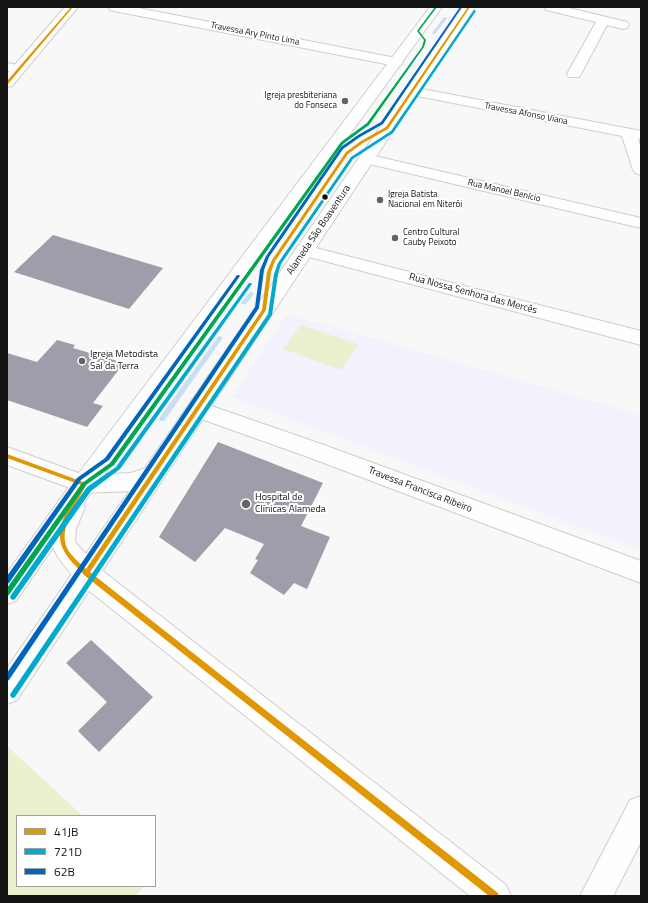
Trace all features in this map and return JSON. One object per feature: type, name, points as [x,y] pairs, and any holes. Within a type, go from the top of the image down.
[{"type":"main road","points":[[7,83],[13,68],[72,7]]},
{"type":"main road","name":"Travessa Ary Pinto Lima","points":[[114,7],[396,62]]},
{"type":"main road","points":[[7,593],[84,484],[436,7]]},
{"type":"main road","name":"Alameda São Boaventura","points":[[7,691],[469,7]]},
{"type":"main road","points":[[550,7],[622,25]]},
{"type":"main road","points":[[574,74],[602,20]]},
{"type":"main road","name":"Travessa Afonso Viana","points":[[412,91],[634,134]]},
{"type":"main road","points":[[634,134],[641,170]]},
{"type":"main road","name":"Rua Manoel Benício","points":[[366,159],[641,223]]},
{"type":"main road","name":"Rua Nossa Senhora das Mercês","points":[[304,250],[641,338]]},
{"type":"main road","name":"Travessa Francisca Ribeiro","points":[[197,409],[324,454],[641,572]]},
{"type":"main road","points":[[7,456],[84,484],[131,482],[152,475]]},
{"type":"main road","points":[[84,484],[64,524],[62,536],[64,547],[86,572],[495,896]]},
{"type":"main road","points":[[596,896],[641,811]]},
{"type":"shaded area","points":[[287,314],[641,415],[641,550],[231,397]]},
{"type":"green space","points":[[301,325],[358,344],[341,370],[283,349]]},
{"type":"green space","points":[[7,746],[82,815],[16,815],[16,887],[143,887],[135,896],[7,896]]},
{"type":"building","points":[[53,235],[163,268],[129,309],[14,272]]},
{"type":"building","points":[[57,340],[75,345],[73,348],[124,363],[93,403],[103,406],[87,427],[7,400],[7,353],[37,362]]},
{"type":"building","name":"Hospital de Clínicas Alameda","points":[[218,442],[323,483],[301,526],[330,537],[307,589],[294,583],[284,595],[250,573],[258,560],[255,559],[264,544],[225,528],[195,562],[159,537]]},
{"type":"building","points":[[91,640],[153,697],[99,752],[78,731],[107,702],[66,663]]},
{"type":"waterway","points":[[434,33],[445,18]]},
{"type":"waterway","points":[[244,303],[251,294]]},
{"type":"waterway","points":[[162,419],[220,338]]},
{"type":"transit line","name":"41JB","points":[[7,83],[72,7]]},
{"type":"transit line","points":[[7,593],[84,484],[112,464],[342,143],[368,124],[423,47],[425,40],[418,31],[436,7]]},
{"type":"transit line","name":"62B","points":[[7,678],[257,307],[262,270],[267,257],[342,148],[382,123],[461,7]]},
{"type":"transit line","name":"41JB","points":[[86,573],[264,310],[269,272],[273,261],[347,153],[362,142],[387,128],[469,7]]},
{"type":"transit line","name":"721D","points":[[13,695],[270,314],[279,264],[352,158],[392,132],[475,11]]},
{"type":"transit line","name":"62B","points":[[7,581],[79,479],[107,459],[238,276]]},
{"type":"transit line","name":"721D","points":[[13,597],[89,489],[118,468],[250,284]]},
{"type":"transit line","name":"41JB","points":[[7,456],[84,484],[68,514],[62,538],[68,553],[86,573],[495,896]]},
{"type":"place","name":"Igreja presbiteriana do Fonseca","points":[[345,101]]},
{"type":"place","name":"Igreja Batista Nacional em Niterói","points":[[380,200]]},
{"type":"place","name":"Centro Cultural Cauby Peixoto","points":[[395,238]]},
{"type":"place","name":"Igreja Metodista Sal da Terra","points":[[82,361]]},
{"type":"place","name":"Hospital de Clínicas Alameda","points":[[246,504]]}]
